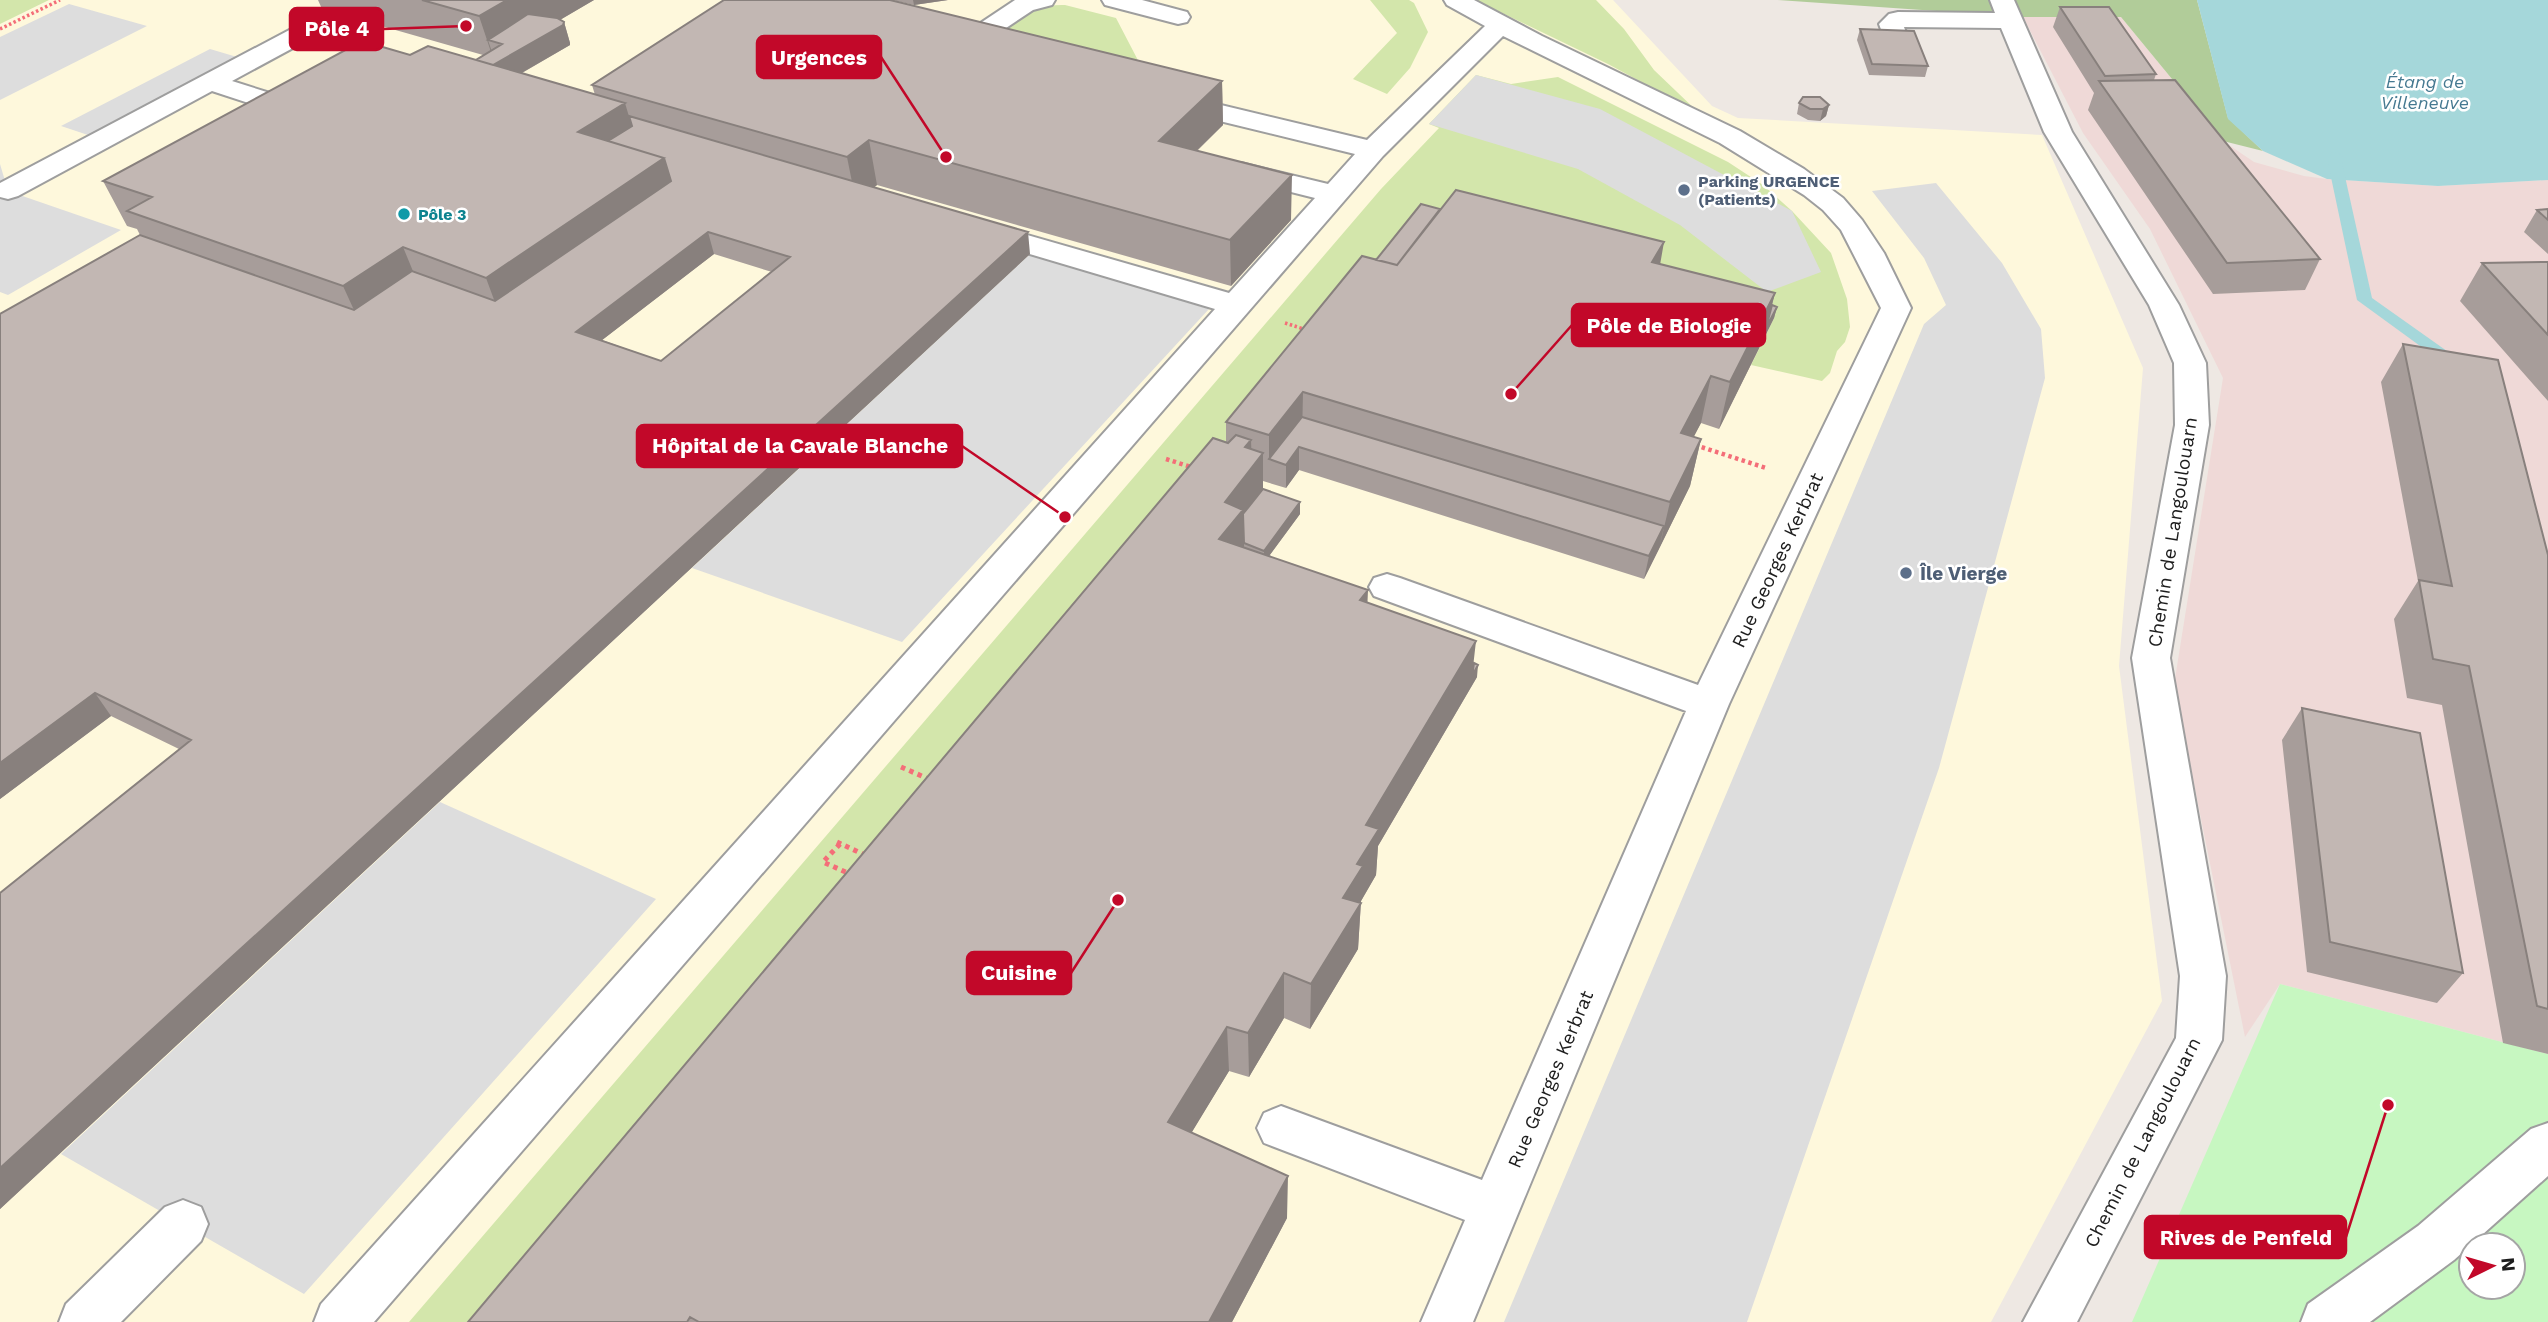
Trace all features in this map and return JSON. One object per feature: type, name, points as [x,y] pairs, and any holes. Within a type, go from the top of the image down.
[{"type":"lane","points":[[958,49],[1026,4],[1043,0]]},
{"type":"lane","points":[[1114,0],[1178,17]]},
{"type":"lane","name":"Rue Georges Kerbrat","points":[[1447,1322],[1709,704],[1896,308],[1871,255],[1834,205],[1775,164],[1719,130],[1500,25],[1456,0]]},
{"type":"lane","points":[[1896,41],[1891,23],[1898,19],[2007,11]]},
{"type":"lane","name":"Chemin de Langoulouarn","points":[[2007,11],[2058,132],[2164,305],[2190,363],[2192,413],[2151,658],[2203,976],[2199,1040],[2049,1322]]},
{"type":"lane","points":[[8,190],[321,23]]},
{"type":"lane","points":[[340,1322],[1373,150],[1500,25]]},
{"type":"lane","points":[[931,43],[985,56]]},
{"type":"lane","points":[[210,82],[264,100]]},
{"type":"lane","points":[[1145,95],[1373,150]]},
{"type":"lane","points":[[1217,177],[1225,167],[1334,194]]},
{"type":"lane","points":[[956,224],[1236,305]]},
{"type":"lane","points":[[1387,587],[1709,704]]},
{"type":"lane","points":[[1281,1128],[1495,1208]]},
{"type":"lane","points":[[2327,1322],[2436,1243],[2548,1145]]},
{"type":"lane","points":[[85,1322],[183,1224]]},
{"type":"path","points":[[0,29],[61,0]]},
{"type":"path","points":[[1236,305],[1319,334]]},
{"type":"path","points":[[1690,443],[1814,483]]},
{"type":"path","points":[[849,744],[937,782]]},
{"type":"path","points":[[840,844],[823,862],[859,879]]},
{"type":"path","points":[[850,848],[874,860]]},
{"type":"shaded area","points":[[0,0],[1613,0],[1712,106],[1738,118],[2042,135],[2143,368],[2119,666],[2162,1001],[1991,1322],[0,1322]]},
{"type":"shaded area","points":[[69,4],[147,26],[0,100],[0,37]]},
{"type":"shaded area","points":[[2023,17],[2121,17],[2223,141],[2254,162],[2304,176],[2327,179],[2438,186],[2548,180],[2548,1054],[2280,984],[2245,1037],[2174,685],[2223,378],[2150,229],[2083,133]]},
{"type":"shaded area","points":[[210,49],[237,57],[88,135],[61,126]]},
{"type":"shaded area","name":"Parking URGENCE (Patients)","points":[[1476,75],[1600,109],[1792,211],[1821,272],[1767,292],[1680,225],[1578,169],[1429,124]]},
{"type":"shaded area","points":[[0,164],[8,191],[121,230],[8,295],[0,292]]},
{"type":"shaded area","name":"Île Vierge","points":[[1936,183],[2002,263],[2041,329],[2045,378],[1939,768],[1747,1322],[1504,1322],[1924,324],[1946,305],[1924,258],[1872,191]]},
{"type":"shaded area","points":[[1030,254],[1209,309],[902,642],[692,568]]},
{"type":"shaded area","points":[[440,802],[656,899],[304,1294],[61,1154]]},
{"type":"green space","points":[[0,0],[49,0],[0,24]]},
{"type":"green space","points":[[1370,0],[1409,0],[1414,3],[1428,32],[1410,68],[1387,94],[1353,79],[1397,33]]},
{"type":"green space","points":[[1475,0],[1596,0],[1624,29],[1654,70],[1699,113],[1608,64]]},
{"type":"green space","points":[[1778,0],[2197,0],[2228,118],[2263,151],[2223,141],[2121,17],[2023,17]]},
{"type":"green space","points":[[1065,5],[1116,18],[1142,68],[995,32],[1027,12]]},
{"type":"green space","points":[[1476,75],[1511,84],[1558,77],[1728,162],[1763,185],[1792,211],[1831,253],[1847,299],[1850,327],[1845,342],[1837,351],[1830,373],[1822,381],[1751,365],[1774,318],[1419,226],[530,1322],[409,1322],[1381,189],[1439,128],[1429,124]]},
{"type":"green space","points":[[2280,984],[2548,1054],[2548,1322],[2132,1322]]},
{"type":"water","name":"Étang de Villeneuve","points":[[2197,0],[2548,0],[2548,180],[2438,186],[2327,179],[2263,151],[2228,119]]},
{"type":"building","points":[[422,0],[507,0],[479,16]]},
{"type":"building","points":[[724,0],[890,0],[1222,81],[1159,141],[1292,175],[1230,240],[869,140],[847,157],[592,85]]},
{"type":"building","points":[[2060,7],[2109,7],[2156,74],[2105,76]]},
{"type":"building","points":[[528,14],[557,18],[564,22],[493,65],[476,60],[502,44],[488,40]]},
{"type":"building","points":[[1860,29],[1914,31],[1928,66],[1872,64]]},
{"type":"building","name":"Pôle 3","points":[[362,41],[410,55],[428,46],[625,103],[578,132],[664,158],[486,278],[403,247],[343,286],[127,211],[152,197],[103,181]]},
{"type":"building","points":[[2175,80],[2320,259],[2227,263],[2099,81]]},
{"type":"building","points":[[1803,97],[1820,97],[1829,105],[1823,109],[1810,109],[1799,103]]},
{"type":"building","points":[[629,116],[1028,232],[0,1168],[0,893],[191,740],[95,693],[0,763],[0,314],[140,235],[354,310],[412,271],[495,301],[671,181],[664,158],[608,141],[632,126]],"holes":[[[708,232],[790,257],[661,361],[576,332]]]},
{"type":"building","points":[[1456,190],[1664,242],[1652,262],[1775,293],[1730,382],[1711,376],[1681,433],[1701,439],[1670,502],[1303,392],[1269,435],[1226,422],[1362,256],[1397,265]]},
{"type":"building","points":[[1421,204],[1440,209],[1397,265],[1376,260]]},
{"type":"building","points":[[2548,209],[2548,220],[2537,210]]},
{"type":"building","points":[[2548,262],[2548,335],[2482,263]]},
{"type":"building","points":[[1772,305],[1777,307],[1766,328]]},
{"type":"building","points":[[2403,344],[2498,360],[2548,555],[2548,1009],[2537,1006],[2469,666],[2433,659],[2419,580],[2452,586]]},
{"type":"building","points":[[1302,417],[1664,526],[1649,556],[1299,447],[1286,465],[1269,459]]},
{"type":"building","points":[[1236,435],[1251,440],[1245,447],[1263,453],[1225,502],[1243,510],[1219,539],[1368,590],[1360,600],[1476,641],[1366,825],[1379,829],[1357,864],[1363,866],[1343,898],[1361,903],[1311,984],[1284,973],[1248,1033],[1227,1027],[1168,1122],[1288,1176],[1209,1322],[699,1322],[690,1317],[687,1322],[468,1322],[1213,438],[1228,443]]},
{"type":"building","points":[[1263,489],[1300,502],[1264,551],[1244,543],[1243,514]]},
{"type":"building","points":[[2302,708],[2420,733],[2463,973],[2330,942]]},
{"type":"waterway","points":[[2336,156],[2335,163],[2365,300],[2455,364]]},
{"type":"tunnel","points":[[321,23],[364,0]]},
{"type":"place","name":"Pôle 4","points":[[466,26]]},
{"type":"place","name":"Urgences","points":[[946,157]]},
{"type":"place","name":"Parking URGENCE (Patients)","points":[[1684,190]]},
{"type":"place","name":"Pôle 3","points":[[404,214]]},
{"type":"place","name":"Pôle de Biologie","points":[[1511,394]]},
{"type":"place","name":"Hôpital de la Cavale Blanche","points":[[1065,517]]},
{"type":"place","name":"Île Vierge","points":[[1906,573]]},
{"type":"place","name":"Cuisine","points":[[1118,900]]},
{"type":"place","name":"Rives de Penfeld","points":[[2388,1105]]}]
